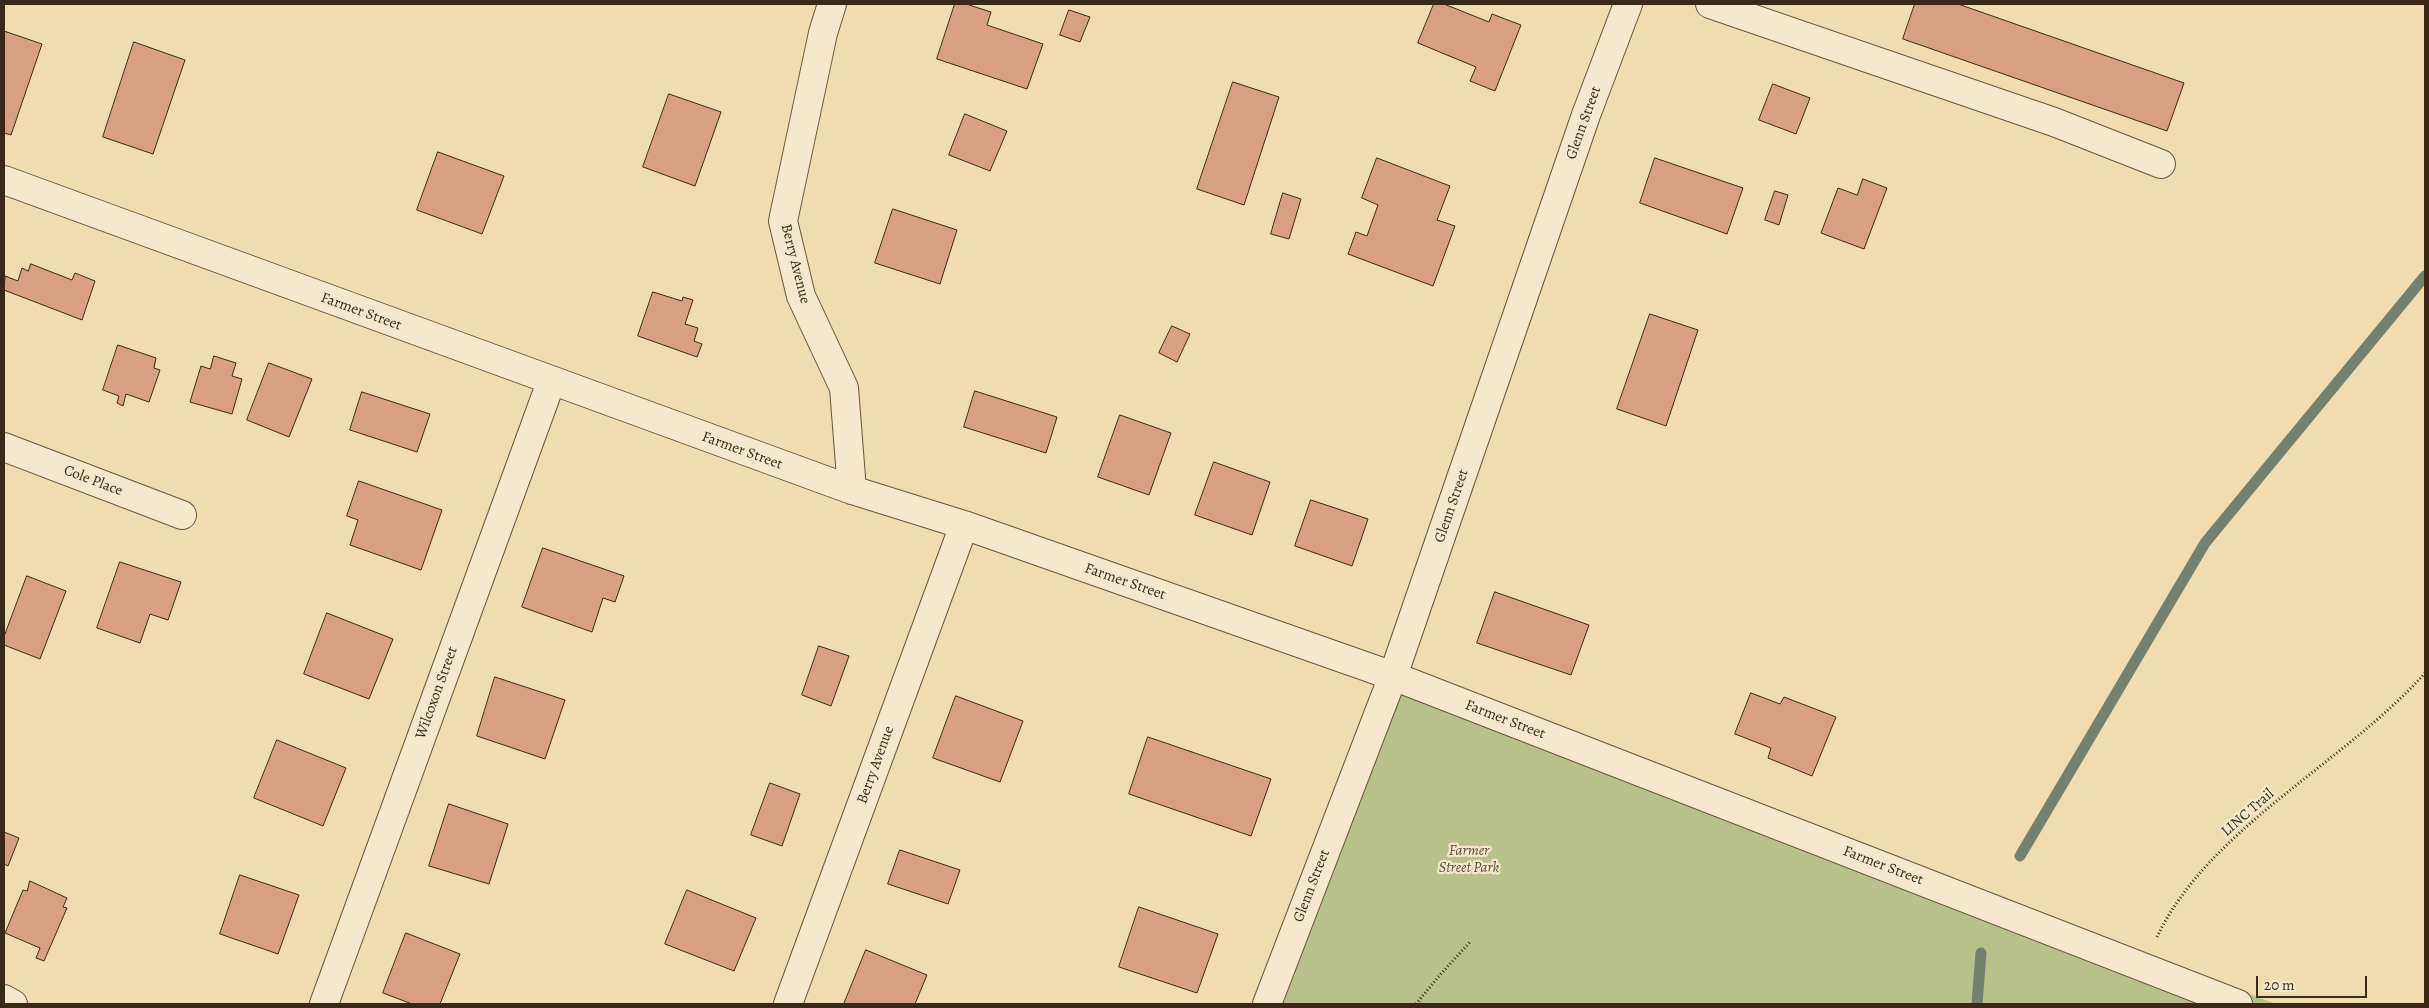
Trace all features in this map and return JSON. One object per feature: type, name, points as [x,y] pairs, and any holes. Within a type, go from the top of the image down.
[{"type":"street","name":"Berry Avenue","points":[[832,4],[823,33],[783,221],[801,296],[844,388],[852,490]]},
{"type":"street","name":"Glenn Street","points":[[1266,1004],[1393,676],[1586,116],[1628,4]]},
{"type":"street","points":[[1710,4],[2054,122],[2161,164]]},
{"type":"street","name":"Farmer Street","points":[[4,180],[551,382],[852,490],[964,525],[1393,676],[2238,1004]]},
{"type":"street","name":"Wilcoxon Street","points":[[324,1004],[551,382]]},
{"type":"street","name":"Cole Place","points":[[4,447],[182,515]]},
{"type":"street","name":"Berry Avenue","points":[[788,1004],[964,525]]},
{"type":"street","points":[[4,999],[13,1004]]},
{"type":"path","name":"LINC Trail","points":[[2143,967],[2168,913],[2208,864],[2259,818],[2342,749],[2425,673]]},
{"type":"path","points":[[1416,1004],[1433,982],[1470,942]]},
{"type":"green space","name":"Farmer Street Park","points":[[1379,672],[2276,1004],[1266,1004]]},
{"type":"building","points":[[955,4],[966,4],[991,12],[987,25],[1043,44],[1027,89],[937,59]]},
{"type":"building","points":[[1434,4],[1444,4],[1489,22],[1492,14],[1521,25],[1495,91],[1470,81],[1476,67],[1418,43]]},
{"type":"building","points":[[1915,4],[1958,4],[2184,83],[2167,131],[1903,39]]},
{"type":"building","points":[[1069,10],[1090,17],[1080,42],[1060,35]]},
{"type":"building","points":[[4,31],[42,44],[11,135],[4,133]]},
{"type":"building","points":[[134,42],[185,60],[153,154],[103,137]]},
{"type":"building","points":[[1233,82],[1279,97],[1244,205],[1197,189]]},
{"type":"building","points":[[1773,84],[1810,98],[1796,134],[1759,120]]},
{"type":"building","points":[[669,94],[721,112],[695,186],[643,167]]},
{"type":"building","points":[[965,114],[1007,131],[990,171],[949,155]]},
{"type":"building","points":[[438,152],[504,176],[482,234],[417,210]]},
{"type":"building","points":[[1377,158],[1450,186],[1437,220],[1455,226],[1433,286],[1348,254],[1356,232],[1367,236],[1378,205],[1362,198]]},
{"type":"building","points":[[1655,158],[1743,188],[1727,234],[1640,203]]},
{"type":"building","points":[[1863,179],[1887,188],[1864,249],[1821,233],[1838,188],[1857,195]]},
{"type":"building","points":[[1775,191],[1788,195],[1779,225],[1765,220]]},
{"type":"building","points":[[1283,193],[1301,199],[1289,239],[1271,234]]},
{"type":"building","points":[[893,209],[957,230],[940,284],[875,263]]},
{"type":"building","points":[[31,264],[72,280],[75,273],[95,281],[82,320],[4,290],[5,276],[18,281],[22,268],[28,271]]},
{"type":"building","points":[[653,292],[682,301],[683,297],[693,300],[685,324],[698,328],[694,341],[702,344],[697,357],[638,336]]},
{"type":"building","points":[[1650,314],[1698,330],[1666,426],[1617,409]]},
{"type":"building","points":[[1172,326],[1190,334],[1177,362],[1159,353]]},
{"type":"building","points":[[118,345],[156,358],[154,368],[160,370],[149,402],[126,394],[123,406],[117,403],[119,396],[103,390]]},
{"type":"building","points":[[214,356],[236,363],[232,376],[242,379],[232,414],[190,402],[201,366],[210,369]]},
{"type":"building","points":[[269,363],[312,379],[289,437],[247,420]]},
{"type":"building","points":[[975,391],[1057,417],[1046,453],[964,427]]},
{"type":"building","points":[[362,392],[430,414],[417,452],[350,430]]},
{"type":"building","points":[[1120,415],[1171,433],[1149,495],[1098,477]]},
{"type":"building","points":[[1214,462],[1270,482],[1252,535],[1195,515]]},
{"type":"building","points":[[359,481],[442,510],[421,570],[350,545],[358,520],[347,516]]},
{"type":"building","points":[[1311,500],[1368,519],[1352,566],[1295,546]]},
{"type":"building","points":[[543,548],[624,576],[615,602],[603,598],[592,632],[522,607]]},
{"type":"building","points":[[120,562],[181,582],[168,620],[150,614],[140,643],[97,628]]},
{"type":"building","points":[[27,576],[66,591],[40,659],[4,645],[4,637]]},
{"type":"building","points":[[1495,592],[1589,625],[1571,675],[1477,643]]},
{"type":"building","points":[[327,613],[393,639],[369,699],[304,674]]},
{"type":"building","points":[[819,646],[849,656],[831,706],[802,695]]},
{"type":"building","points":[[495,677],[565,700],[545,759],[477,736]]},
{"type":"building","points":[[1751,693],[1780,704],[1784,697],[1836,717],[1812,776],[1768,758],[1771,748],[1735,734]]},
{"type":"building","points":[[956,696],[1023,721],[1000,782],[933,758]]},
{"type":"building","points":[[1148,737],[1271,779],[1251,836],[1129,794]]},
{"type":"building","points":[[277,740],[346,768],[323,826],[254,798]]},
{"type":"building","points":[[770,783],[800,794],[782,846],[751,835]]},
{"type":"building","points":[[449,804],[508,824],[489,884],[429,866]]},
{"type":"building","points":[[4,832],[19,838],[8,866],[4,864]]},
{"type":"building","points":[[900,850],[960,870],[948,904],[888,884]]},
{"type":"building","points":[[240,875],[299,895],[278,954],[220,934]]},
{"type":"building","points":[[30,881],[67,898],[63,907],[67,908],[44,961],[36,958],[40,948],[5,933],[23,890],[27,891]]},
{"type":"building","points":[[687,890],[756,918],[734,971],[665,944]]},
{"type":"building","points":[[1139,907],[1218,934],[1197,993],[1119,967]]},
{"type":"building","points":[[406,933],[460,954],[440,1004],[412,1004],[383,993]]},
{"type":"building","points":[[866,950],[927,975],[915,1004],[844,1004]]},
{"type":"waterway","points":[[2020,856],[2205,543],[2425,276]]},
{"type":"waterway","points":[[1977,1004],[1981,953]]}]
